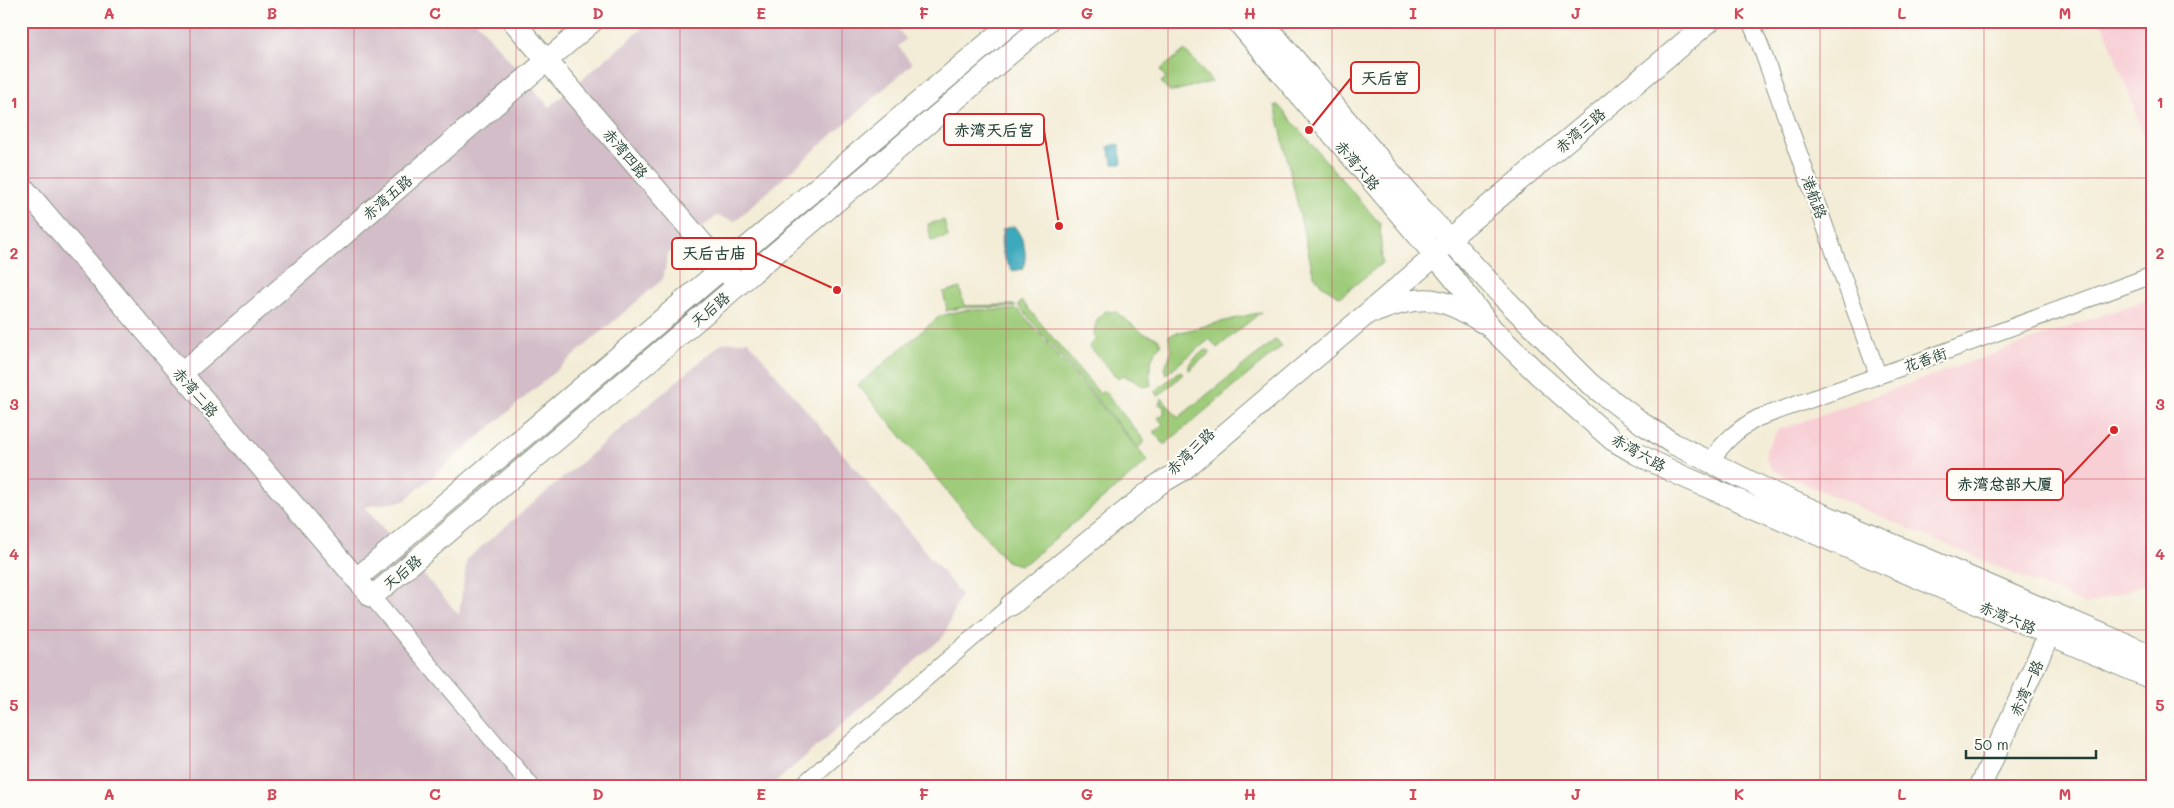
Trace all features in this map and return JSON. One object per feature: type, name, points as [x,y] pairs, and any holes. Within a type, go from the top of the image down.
[{"type":"street","name":"赤湾四路","points":[[513,21],[738,285]]},
{"type":"street","name":"赤湾五路","points":[[181,374],[593,21]]},
{"type":"street","name":"天后路","points":[[356,579],[1014,21]]},
{"type":"street","name":"天后路","points":[[372,597],[1048,21]]},
{"type":"street","name":"赤湾六路","points":[[1237,21],[1431,251],[1492,329],[1538,374],[1613,440],[1682,476],[2053,625],[2153,656]]},
{"type":"street","name":"赤湾六路","points":[[1262,21],[1449,239],[1534,330],[1590,384],[1643,424],[1674,444],[1774,494],[2053,625],[2153,679]]},
{"type":"street","name":"赤湾三路","points":[[1158,484],[1176,460],[1431,251],[1449,239],[1710,21]]},
{"type":"street","name":"港航路","points":[[1750,21],[1878,374]]},
{"type":"street","name":"赤湾二路","points":[[21,185],[372,597]]},
{"type":"street","name":"赤湾三路","points":[[1158,484],[1183,470],[1363,317],[1431,251]]},
{"type":"street","name":"花香街","points":[[1710,461],[1724,442],[1739,429],[1758,418],[1878,374],[1918,362],[2153,275]]},
{"type":"street","points":[[1363,317],[1406,302],[1431,299],[1464,310],[1492,329]]},
{"type":"street","points":[[800,787],[1012,605],[1158,484]]},
{"type":"street","points":[[372,597],[532,787]]},
{"type":"street","name":"赤湾一路","points":[[1980,787],[2053,625]]},
{"type":"shaded area","points":[[21,21],[476,21],[549,107],[651,21],[891,21],[906,39],[898,46],[912,64],[735,221],[717,216],[668,254],[663,279],[404,501],[364,507],[459,615],[467,559],[722,343],[748,341],[961,594],[944,636],[770,787],[21,787]]},
{"type":"shaded area","points":[[2102,21],[2153,21],[2153,160]]},
{"type":"shaded area","points":[[2148,299],[2153,301],[2153,581],[2086,605],[1773,470],[1766,459],[1766,449],[1778,430]]},
{"type":"green space","points":[[1185,50],[1212,82],[1169,92],[1161,82],[1166,78],[1160,70]]},
{"type":"green space","points":[[1275,105],[1278,105],[1380,224],[1382,263],[1340,297],[1321,285],[1313,273]]},
{"type":"green space","points":[[944,220],[948,237],[931,241],[928,224]]},
{"type":"green space","points":[[960,288],[964,306],[1014,305],[1016,307],[965,307],[945,311],[947,309],[943,292]]},
{"type":"green space","points":[[1022,301],[1100,394],[1104,391],[1144,440],[1144,443],[1138,448],[1018,305]]},
{"type":"green space","points":[[965,310],[1019,310],[1148,461],[1021,565],[1006,561],[858,385],[940,316]]},
{"type":"green space","points":[[1106,311],[1116,312],[1143,333],[1158,338],[1161,345],[1152,358],[1151,385],[1145,387],[1123,375],[1118,379],[1089,346],[1095,341],[1094,332],[1097,320]]},
{"type":"green space","points":[[1261,312],[1217,348],[1210,339],[1166,374],[1164,368],[1171,354],[1169,335]]},
{"type":"green space","points":[[1276,339],[1282,346],[1164,445],[1154,432],[1163,424],[1158,418],[1164,414],[1164,407],[1159,404],[1162,398],[1178,418]]},
{"type":"green space","points":[[1203,351],[1211,352],[1189,370],[1191,362]]},
{"type":"green space","points":[[1180,371],[1183,374],[1159,396],[1155,393],[1156,390]]},
{"type":"water","points":[[1116,144],[1119,145],[1121,164],[1113,164],[1108,147]]},
{"type":"water","points":[[1014,226],[1023,241],[1025,258],[1023,269],[1013,271],[1002,251],[1001,240],[1003,229]]},
{"type":"place","name":"天后宫","points":[[1309,130]]},
{"type":"place","name":"赤湾天后宫","points":[[1059,226]]},
{"type":"place","name":"天后古庙","points":[[837,290]]},
{"type":"place","name":"赤湾总部大厦","points":[[2114,430]]}]
